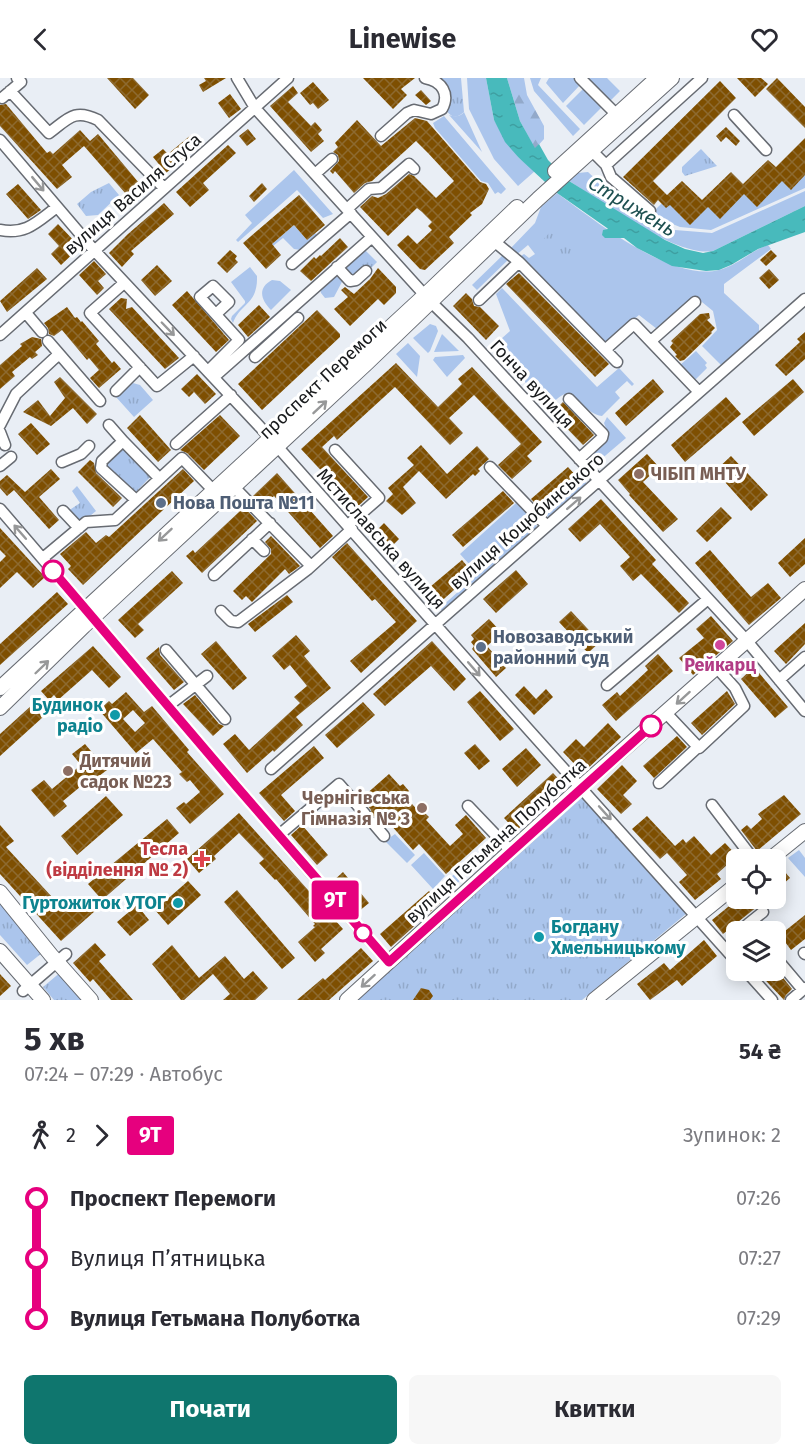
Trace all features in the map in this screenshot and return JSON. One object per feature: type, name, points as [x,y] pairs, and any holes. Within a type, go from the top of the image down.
[{"type":"main road","name":"проспект Перемоги","points":[[0,708],[89,613],[213,490],[274,442],[428,299],[657,78]]},
{"type":"main road","name":"проспект Перемоги","points":[[571,163],[592,152],[672,78]]},
{"type":"main road","name":"проспект Перемоги","points":[[428,299],[495,242],[535,196]]},
{"type":"main road","name":"проспект Перемоги","points":[[0,688],[234,487],[274,442]]},
{"type":"main road","name":"вулиця Гетьмана Полуботка","points":[[347,1000],[581,787],[805,589]]},
{"type":"main road","points":[[783,849],[805,831]]},
{"type":"main road","points":[[0,892],[62,958],[91,1000]]},
{"type":"main road","points":[[594,1000],[726,893]]},
{"type":"main road","points":[[0,951],[27,988],[43,1000]]},
{"type":"street","points":[[17,78],[21,82],[6,94],[49,133],[72,115],[88,115],[98,120],[164,188]]},
{"type":"street","name":"Гонча вулиця","points":[[237,78],[255,108],[428,299],[468,338],[747,641],[805,711]]},
{"type":"street","name":"вулиця Василя Стуса","points":[[0,334],[288,78]]},
{"type":"street","points":[[381,136],[407,113],[414,110],[431,114],[442,109],[445,102],[444,89],[437,82],[425,78]]},
{"type":"street","points":[[580,78],[617,115]]},
{"type":"street","points":[[606,165],[702,78]]},
{"type":"street","points":[[734,115],[766,150]]},
{"type":"street","name":"Мстиславська вулиця","points":[[0,140],[93,249],[274,442],[726,950]]},
{"type":"street","points":[[592,152],[606,165],[611,177],[650,211]]},
{"type":"street","points":[[315,174],[332,159]]},
{"type":"street","points":[[292,264],[349,211],[369,189],[381,188],[409,164],[414,170]]},
{"type":"street","points":[[0,230],[15,232],[27,230],[57,207]]},
{"type":"street","points":[[211,374],[271,326],[372,237]]},
{"type":"street","points":[[495,242],[519,262],[618,362]]},
{"type":"street","points":[[479,300],[519,262]]},
{"type":"street","points":[[337,267],[350,281],[356,280],[366,271]]},
{"type":"street","points":[[124,283],[90,313],[157,386],[194,356]]},
{"type":"street","name":"вулиця Коцюбинського","points":[[271,768],[805,299]]},
{"type":"street","points":[[651,341],[695,302]]},
{"type":"street","points":[[26,313],[100,401]]},
{"type":"street","points":[[211,374],[239,340],[216,314]]},
{"type":"street","points":[[255,357],[298,318]]},
{"type":"street","points":[[606,349],[634,324],[699,392]]},
{"type":"street","points":[[271,326],[279,335]]},
{"type":"street","points":[[0,425],[16,394],[59,354]]},
{"type":"street","points":[[116,391],[140,367]]},
{"type":"street","points":[[177,444],[231,395]]},
{"type":"street","points":[[569,399],[602,432],[603,436],[579,459]]},
{"type":"street","points":[[595,425],[604,417]]},
{"type":"street","points":[[109,425],[159,478]]},
{"type":"street","points":[[0,432],[5,445]]},
{"type":"street","points":[[123,441],[102,460],[101,468],[136,500]]},
{"type":"street","points":[[62,462],[81,454],[87,444],[102,460]]},
{"type":"street","points":[[221,611],[231,621],[238,622],[311,566],[379,498],[335,450]]},
{"type":"street","points":[[0,466],[11,457]]},
{"type":"street","points":[[43,558],[86,522],[115,520],[182,458],[213,490]]},
{"type":"street","points":[[490,467],[547,526]]},
{"type":"street","points":[[234,487],[311,566]]},
{"type":"street","points":[[0,509],[389,962]]},
{"type":"street","points":[[63,511],[79,528]]},
{"type":"street","points":[[214,575],[270,523]]},
{"type":"street","points":[[252,539],[264,551]]},
{"type":"street","points":[[607,685],[708,599]]},
{"type":"street","points":[[166,650],[225,720]]},
{"type":"street","points":[[779,680],[805,657]]},
{"type":"street","points":[[659,783],[744,706],[735,688],[717,668]]},
{"type":"street","points":[[168,705],[207,676]]},
{"type":"street","points":[[666,713],[698,747]]},
{"type":"street","points":[[279,835],[339,784],[384,836]]},
{"type":"street","points":[[711,805],[745,849]]},
{"type":"street","points":[[468,806],[511,851]]},
{"type":"street","points":[[754,921],[763,912]]},
{"type":"street","points":[[722,945],[726,942]]},
{"type":"street","points":[[27,988],[62,958]]},
{"type":"street","points":[[786,968],[804,989],[791,1000]]},
{"type":"street","points":[[755,981],[772,1000]]},
{"type":"green space","points":[[437,78],[461,78],[464,112],[458,116],[452,116],[444,106]]},
{"type":"green space","points":[[467,78],[486,78],[494,120],[519,158],[535,171],[518,186],[494,159],[469,109]]},
{"type":"green space","points":[[507,78],[524,78],[527,95],[544,126],[544,139],[535,149],[520,121]]},
{"type":"green space","points":[[530,78],[541,78],[538,85],[580,129],[573,136],[534,91]]},
{"type":"green space","points":[[549,78],[576,78],[581,84],[563,103],[546,83]]},
{"type":"green space","points":[[587,78],[607,78],[620,91],[610,101]]},
{"type":"green space","points":[[584,88],[603,106],[584,125],[566,106]]},
{"type":"green space","points":[[464,112],[482,152],[449,115],[457,116]]},
{"type":"green space","points":[[444,116],[506,189],[501,194],[498,192],[495,194],[488,183],[481,181],[435,128],[433,123]]},
{"type":"green space","points":[[701,149],[717,166],[685,176],[682,167]]},
{"type":"green space","points":[[294,170],[333,214],[323,218],[297,190],[238,242],[236,240],[252,223],[245,215]]},
{"type":"green space","points":[[588,172],[618,200],[675,230],[712,233],[805,191],[805,206],[713,251],[698,251],[660,237],[569,181],[578,173]]},
{"type":"green space","points":[[805,173],[805,188],[711,230],[680,227],[650,215],[662,203],[736,197],[782,176]]},
{"type":"green space","points":[[109,183],[119,195],[98,215],[86,216],[77,204],[91,192]]},
{"type":"green space","points":[[557,193],[634,246],[679,267],[700,271],[719,270],[768,245],[771,249],[724,284],[724,293],[759,325],[759,334],[722,366],[702,346],[717,330],[713,311],[697,298],[657,329],[639,315],[604,344],[518,258],[524,254],[529,258],[535,254],[528,245],[515,256],[509,250],[535,223],[541,207]]},
{"type":"green space","points":[[294,225],[307,240],[315,233],[318,236],[301,250],[294,249],[283,238],[273,246],[272,244]]},
{"type":"green space","points":[[554,228],[580,255],[561,272],[536,247]]},
{"type":"green space","points":[[364,249],[377,262],[371,268],[368,265],[351,277],[344,267]]},
{"type":"green space","points":[[504,254],[509,259],[477,290],[472,285]]},
{"type":"green space","points":[[250,267],[257,276],[255,293],[233,323],[232,316],[245,301],[231,282]]},
{"type":"green space","points":[[335,276],[343,280],[334,297],[325,298],[320,288]]},
{"type":"green space","points":[[272,280],[280,281],[291,290],[271,310],[263,298],[262,290]]},
{"type":"green space","points":[[502,288],[597,387],[619,368],[634,384],[632,386],[627,381],[615,392],[620,398],[602,416],[590,411],[569,394],[561,396],[549,406],[491,348],[510,331],[496,294]]},
{"type":"green space","points":[[430,324],[436,326],[438,331],[428,353],[413,338]]},
{"type":"green space","points":[[442,334],[459,351],[434,352]]},
{"type":"green space","points":[[408,343],[420,356],[417,377],[396,354]]},
{"type":"green space","points":[[696,351],[707,363],[705,365],[707,368],[693,382],[679,366]]},
{"type":"green space","points":[[463,355],[465,358],[447,377],[433,360],[435,357]]},
{"type":"green space","points":[[133,383],[140,385],[153,400],[134,417],[116,397]]},
{"type":"green space","points":[[607,417],[626,438],[599,461],[591,452],[607,431],[604,423]]},
{"type":"green space","points":[[123,449],[152,475],[133,495],[104,466]]},
{"type":"green space","points":[[584,480],[588,486],[551,517],[543,516]]},
{"type":"green space","points":[[77,486],[96,511],[79,525],[68,511],[80,503],[72,491]]},
{"type":"green space","points":[[516,503],[537,523],[536,530],[442,611],[440,608],[478,574],[460,554]]},
{"type":"green space","points":[[582,795],[687,913],[582,1000],[358,1000]]},
{"type":"green space","points":[[395,834],[415,855],[407,863],[385,841]]},
{"type":"green space","points":[[799,850],[805,858],[805,877],[788,858]]},
{"type":"green space","points":[[424,853],[445,876],[433,889],[411,865]]},
{"type":"green space","points":[[469,862],[474,868],[440,899],[433,892]]},
{"type":"green space","points":[[0,895],[47,949],[27,965],[0,935]]},
{"type":"green space","points":[[62,971],[88,1000],[54,1000],[43,987]]},
{"type":"water","name":"Стрижень","points":[[486,78],[507,78],[520,121],[535,148],[539,144],[548,160],[569,181],[665,240],[685,249],[703,253],[713,251],[805,206],[805,232],[758,249],[719,270],[706,271],[672,266],[637,248],[624,238],[605,238],[602,235],[603,230],[607,228],[557,193],[505,142],[494,120]]},
{"type":"building","points":[[107,78],[133,78],[149,95],[135,109]]},
{"type":"building","points":[[204,78],[226,78],[203,92],[199,85],[206,81]]},
{"type":"building","points":[[363,78],[415,78],[401,89],[407,95],[393,109]]},
{"type":"building","points":[[737,78],[761,78],[768,84],[755,97]]},
{"type":"building","points":[[777,78],[805,107],[805,128],[766,89]]},
{"type":"building","points":[[720,81],[736,98],[653,181],[667,195],[682,181],[702,200],[731,172],[743,184],[768,160],[776,167],[805,138],[805,175],[791,190],[782,181],[757,207],[744,194],[720,219],[708,207],[690,225],[670,205],[666,208],[658,200],[654,205],[623,177]]},
{"type":"building","points":[[313,82],[329,100],[318,109],[313,103],[310,105],[300,93]]},
{"type":"building","points":[[293,86],[298,93],[288,102],[311,126],[315,122],[322,130],[318,134],[324,141],[311,152],[270,106]]},
{"type":"building","points":[[421,90],[431,101],[426,105],[415,95]]},
{"type":"building","points":[[230,94],[241,109],[229,118],[218,103]]},
{"type":"building","points":[[6,104],[47,153],[50,151],[53,154],[80,130],[90,141],[98,134],[139,183],[126,194],[84,146],[62,165],[72,177],[57,189],[0,126],[0,105]]},
{"type":"building","points":[[415,118],[427,121],[480,182],[486,184],[489,189],[482,204],[470,213],[472,215],[449,237],[454,243],[425,270],[420,269],[397,245],[408,235],[417,244],[432,230],[428,226],[432,222],[422,212],[417,208],[388,236],[360,207],[372,196],[378,198],[386,194],[409,174],[414,176],[436,198],[454,181],[428,153],[416,141],[372,181],[365,183],[354,193],[335,171],[333,174],[330,171],[339,161],[338,155],[333,152],[338,147],[335,143],[357,120],[381,146]]},
{"type":"building","points":[[726,127],[740,141],[736,146],[726,137],[721,142],[716,136]]},
{"type":"building","points":[[248,129],[256,139],[247,146],[239,136]]},
{"type":"building","points":[[191,135],[199,145],[166,173],[153,157],[163,149],[168,154]]},
{"type":"building","points":[[228,145],[236,153],[203,183],[209,190],[190,207],[176,192]]},
{"type":"building","points":[[262,183],[267,189],[254,202],[249,196]]},
{"type":"building","points":[[18,184],[41,210],[28,219],[6,194]]},
{"type":"building","points":[[299,195],[325,225],[307,240],[294,225],[272,244],[281,255],[266,269],[243,243]]},
{"type":"building","points":[[164,203],[174,214],[131,251],[134,254],[122,267],[109,253]]},
{"type":"building","points":[[58,224],[80,247],[61,265],[51,254],[59,246],[48,234]]},
{"type":"building","points":[[340,238],[348,247],[311,281],[300,271],[314,257],[316,259],[321,256]]},
{"type":"building","points":[[230,250],[237,256],[235,259],[238,262],[227,273],[217,263]]},
{"type":"building","points":[[771,250],[777,256],[766,266],[760,260]]},
{"type":"building","points":[[94,261],[106,274],[98,281],[104,288],[97,295],[79,275]]},
{"type":"building","points":[[157,265],[172,281],[155,296],[141,280]]},
{"type":"building","points":[[37,268],[47,279],[7,312],[0,301]]},
{"type":"building","points":[[378,268],[396,287],[396,293],[384,305],[378,299],[350,326],[334,309],[348,297],[341,290],[345,287],[354,294]]},
{"type":"building","points":[[769,269],[779,280],[769,289],[759,278]]},
{"type":"building","points":[[519,273],[609,364],[595,377],[506,284]]},
{"type":"building","points":[[187,291],[229,340],[216,352],[172,305]]},
{"type":"building","points":[[466,293],[472,299],[474,306],[480,307],[499,326],[486,340],[453,306]]},
{"type":"building","points":[[121,298],[127,299],[126,309],[132,307],[179,358],[165,369],[109,309]]},
{"type":"building","points":[[259,305],[270,317],[248,337],[238,325]]},
{"type":"building","points":[[67,307],[99,341],[96,344],[112,363],[114,361],[121,369],[99,388],[90,378],[99,370],[89,358],[87,360],[62,330],[54,336],[49,334],[44,323]]},
{"type":"building","points":[[317,310],[340,334],[340,337],[262,410],[238,384]]},
{"type":"building","points":[[709,313],[710,318],[707,320],[715,328],[712,333],[684,360],[680,361],[670,347],[673,343],[671,341],[700,314]]},
{"type":"building","points":[[805,332],[805,359],[786,376],[775,365],[800,342],[797,339]]},
{"type":"building","points":[[32,337],[41,339],[42,346],[35,352],[38,355],[32,359],[30,357],[12,372],[15,376],[0,389],[0,365],[22,346],[20,344]]},
{"type":"building","points":[[396,363],[438,407],[462,384],[458,379],[472,367],[542,442],[527,456],[532,461],[512,479],[498,465],[521,444],[474,395],[449,418],[463,433],[450,445],[395,387],[337,440],[334,436],[322,447],[368,497],[356,508],[301,449]]},
{"type":"building","points":[[197,374],[216,394],[205,404],[194,392],[189,397],[181,389]]},
{"type":"building","points":[[60,377],[97,414],[87,424],[73,408],[51,426],[23,412],[38,400],[50,416],[65,398],[54,382]]},
{"type":"building","points":[[653,379],[664,392],[626,426],[615,413]]},
{"type":"building","points":[[793,379],[804,392],[754,436],[742,422]]},
{"type":"building","points":[[726,397],[741,414],[685,462],[671,445]]},
{"type":"building","points":[[563,402],[594,435],[583,445],[552,413]]},
{"type":"building","points":[[140,415],[171,450],[158,462],[127,428]]},
{"type":"building","points":[[220,415],[240,436],[204,470],[187,453],[180,450]]},
{"type":"building","points":[[31,423],[50,444],[37,455],[18,434]]},
{"type":"building","points":[[421,445],[447,474],[477,446],[489,459],[478,469],[480,471],[475,476],[473,474],[446,499],[419,471],[403,487],[416,503],[402,515],[386,501],[393,494],[388,488],[414,465],[407,458]]},
{"type":"building","points":[[647,454],[659,467],[643,482],[678,519],[663,532],[618,480]]},
{"type":"building","points":[[731,456],[768,495],[751,511],[715,471]]},
{"type":"building","points":[[90,460],[94,463],[96,473],[122,498],[113,507],[78,472]]},
{"type":"building","points":[[568,467],[579,479],[543,511],[531,499]]},
{"type":"building","points":[[51,469],[60,479],[39,497],[59,520],[49,529],[14,490],[7,496],[0,488],[0,481],[7,475],[25,492]]},
{"type":"building","points":[[183,469],[194,481],[83,585],[68,569],[71,566],[60,554],[86,532],[96,543],[106,535],[109,537]]},
{"type":"building","points":[[277,473],[333,536],[320,548],[274,496],[263,506],[253,496]]},
{"type":"building","points":[[503,491],[514,503],[463,547],[452,535]]},
{"type":"building","points":[[601,499],[656,560],[652,564],[689,603],[679,613],[641,574],[633,581],[620,566],[630,557],[600,524],[580,542],[568,529]]},
{"type":"building","points":[[242,505],[257,521],[202,573],[186,556],[193,550],[195,553],[239,512],[237,510]]},
{"type":"building","points":[[721,507],[732,518],[707,542],[696,531]]},
{"type":"building","points":[[384,523],[399,539],[387,551],[372,535]]},
{"type":"building","points":[[0,528],[45,577],[33,588],[17,572],[0,588],[0,562],[6,556],[0,550]]},
{"type":"building","points":[[271,536],[300,566],[289,574],[285,569],[252,602],[246,596],[242,600],[233,591],[271,554],[271,549],[265,542]]},
{"type":"building","points":[[805,538],[805,564],[790,577],[778,563]]},
{"type":"building","points":[[347,543],[417,621],[361,673],[350,661],[396,622],[375,599],[372,601],[332,557]]},
{"type":"building","points":[[710,550],[751,597],[768,583],[781,598],[749,625],[695,563]]},
{"type":"building","points":[[462,560],[473,573],[436,606],[424,592]]},
{"type":"building","points":[[516,570],[528,584],[496,613],[483,599]]},
{"type":"building","points":[[172,571],[183,583],[138,624],[144,630],[135,638],[118,620]]},
{"type":"building","points":[[57,592],[68,604],[0,665],[0,644]]},
{"type":"building","points":[[287,595],[293,602],[255,632],[248,624]]},
{"type":"building","points":[[571,611],[600,642],[588,653],[559,622]]},
{"type":"building","points":[[711,616],[733,641],[693,675],[679,658],[704,638],[696,629]]},
{"type":"building","name":"Новозаводський районний суд","points":[[489,619],[502,633],[487,646],[506,668],[496,677],[472,649],[474,646],[471,642],[474,639],[471,635]]},
{"type":"building","points":[[805,623],[805,644],[786,664],[774,651]]},
{"type":"building","points":[[296,635],[310,651],[304,656],[331,688],[296,717],[303,725],[247,773],[223,744],[235,734],[249,750],[300,703],[294,697],[307,686],[290,665],[284,670],[272,656]]},
{"type":"building","points":[[216,641],[247,678],[233,690],[201,654]]},
{"type":"building","points":[[432,641],[466,679],[454,691],[431,666],[385,706],[373,694]]},
{"type":"building","points":[[93,646],[121,677],[109,688],[92,670],[58,700],[54,695],[49,700],[41,691]]},
{"type":"building","points":[[159,647],[160,655],[184,682],[174,690],[146,658]]},
{"type":"building","points":[[658,654],[673,671],[616,721],[602,705],[617,692],[620,696],[648,670],[645,666]]},
{"type":"building","points":[[754,667],[788,707],[775,718],[741,679]]},
{"type":"building","points":[[524,686],[536,699],[546,689],[553,697],[534,715],[515,695]]},
{"type":"building","points":[[480,691],[514,729],[500,741],[467,702]]},
{"type":"building","points":[[727,691],[735,704],[702,735],[691,723]]},
{"type":"building","points":[[126,692],[144,712],[152,706],[189,750],[187,752],[224,794],[190,824],[176,808],[184,802],[186,804],[200,792],[190,780],[187,782],[179,774],[182,772],[153,739],[136,753],[99,710],[109,701],[112,704]],"holes":[[[133,710],[145,723],[135,732],[123,719]]]},
{"type":"building","points":[[195,695],[219,724],[224,726],[213,736],[183,704]]},
{"type":"building","points":[[363,702],[375,715],[337,748],[325,735]]},
{"type":"building","points":[[32,705],[43,717],[0,756],[0,734]]},
{"type":"building","points":[[608,723],[621,737],[583,773],[563,752],[576,739],[584,747]]},
{"type":"building","points":[[677,736],[687,747],[654,778],[643,766]]},
{"type":"building","points":[[85,744],[107,770],[95,779],[92,777],[63,801],[67,806],[54,817],[31,790],[44,780],[52,789],[81,765],[72,754]]},
{"type":"building","points":[[475,744],[490,761],[479,770],[464,753]]},
{"type":"building","points":[[314,746],[324,758],[281,795],[295,811],[284,821],[259,793]]},
{"type":"building","points":[[526,748],[541,765],[517,787],[502,769]]},
{"type":"building","points":[[622,765],[637,781],[623,795],[632,804],[621,814],[597,789]]},
{"type":"building","points":[[553,773],[565,786],[516,831],[504,818]]},
{"type":"building","points":[[389,774],[400,786],[403,784],[409,791],[404,795],[421,814],[424,812],[429,817],[426,820],[450,846],[463,834],[455,825],[466,815],[486,838],[446,874],[419,844],[413,850],[382,815],[379,818],[372,816],[366,804],[369,801],[364,796]]},
{"type":"building","points":[[784,795],[801,814],[759,849],[755,849],[741,830],[747,825],[751,829],[762,819],[758,814]]},
{"type":"building","points":[[106,796],[123,815],[77,855],[61,836]]},
{"type":"building","points":[[239,813],[343,929],[321,949],[325,953],[315,962],[298,942],[315,927],[313,926],[315,924],[259,863],[264,859],[239,833],[214,856],[216,859],[199,873],[187,859]]},
{"type":"building","points":[[647,816],[675,846],[683,839],[686,843],[694,836],[711,855],[725,843],[731,849],[726,849],[726,866],[717,874],[721,879],[695,900],[679,882],[687,875],[667,853],[660,859],[632,829]]},
{"type":"building","points":[[167,819],[179,833],[102,900],[88,884]]},
{"type":"building","points":[[0,825],[14,841],[6,847],[64,910],[81,896],[95,911],[61,941],[0,874]]},
{"type":"building","points":[[302,825],[328,855],[317,865],[291,835]]},
{"type":"building","points":[[343,872],[369,903],[358,912],[332,882]]},
{"type":"building","name":"Гуртожиток УТОГ","points":[[188,881],[201,895],[168,925],[155,910]]},
{"type":"building","points":[[237,890],[295,958],[282,969],[224,902]]},
{"type":"building","points":[[429,891],[440,903],[391,947],[380,934]]},
{"type":"building","points":[[137,905],[149,920],[130,936],[117,922]]},
{"type":"building","points":[[726,909],[754,909],[739,921],[726,921],[726,932],[723,934],[712,920]]},
{"type":"building","points":[[805,915],[805,939],[791,950],[786,943],[786,930]]},
{"type":"building","points":[[704,940],[717,956],[682,986],[677,980],[650,1000],[637,984],[664,963],[670,970]]},
{"type":"building","points":[[95,943],[106,955],[99,961],[133,1000],[111,1000],[93,979],[90,982],[73,963]]},
{"type":"building","points":[[172,945],[199,978],[225,956],[244,979],[253,971],[268,988],[255,1000],[223,1000],[230,994],[213,974],[184,1000],[181,1000],[152,964]]},
{"type":"building","points":[[361,948],[373,961],[329,1000],[297,1000],[323,978],[325,980]]},
{"type":"building","points":[[0,974],[11,986],[0,996]]},
{"type":"building","points":[[766,981],[786,981],[792,989],[784,1000]]},
{"type":"building","points":[[421,988],[429,990],[433,996],[430,1000],[413,1000]]},
{"type":"bus line","name":"9Т","points":[[53,571],[389,962],[651,726]]},
{"type":"place","name":"ЧІБІП МНТУ","points":[[639,474]]},
{"type":"place","name":"Нова Пошта №11","points":[[161,503]]},
{"type":"place","name":"Рейкарц","points":[[720,645]]},
{"type":"place","name":"Новозаводський районний суд","points":[[481,647]]},
{"type":"place","name":"Будинок радіо","points":[[115,715]]},
{"type":"place","name":"Дитячий садок №23","points":[[68,771]]},
{"type":"place","name":"Чернігівська Гімназія № 3","points":[[422,808]]},
{"type":"place","name":"Тесла (відділення № 2)","points":[[202,859]]},
{"type":"place","name":"Гуртожиток УТОГ","points":[[178,903]]},
{"type":"place","name":"Богдану Хмельницькому","points":[[539,937]]}]
